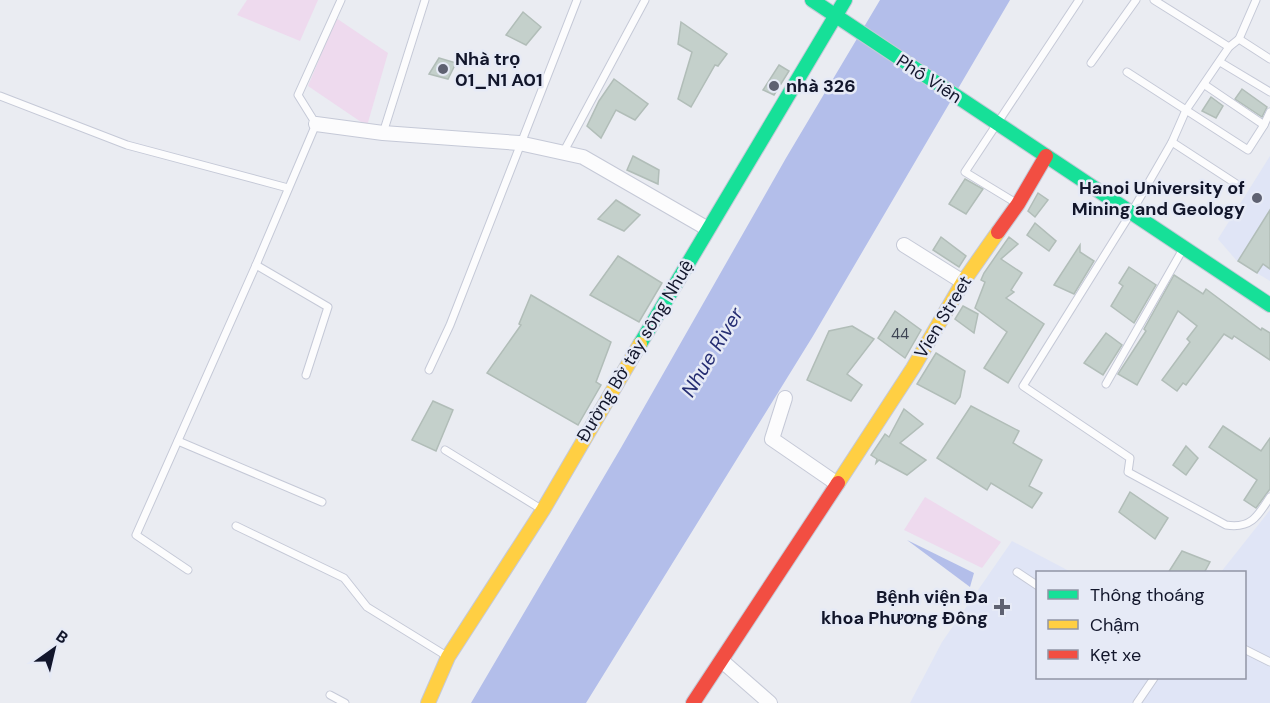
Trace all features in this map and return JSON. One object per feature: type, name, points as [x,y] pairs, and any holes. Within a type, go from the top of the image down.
[{"type":"street","name":"Phố Viên","points":[[812,0],[1046,156]]},
{"type":"street","name":"Đường Bờ tây sông Nhuệ","points":[[428,703],[448,657],[543,510],[845,0]]},
{"type":"street","points":[[316,124],[382,133],[519,143],[583,157],[708,229]]},
{"type":"street","points":[[1046,156],[1270,305]]},
{"type":"street","name":"Vien Street","points":[[693,703],[913,368],[963,282],[1018,204],[1046,156]]},
{"type":"street","points":[[904,245],[963,282]]},
{"type":"street","points":[[785,398],[772,439],[836,483]]},
{"type":"street","points":[[722,661],[770,703]]},
{"type":"lane","points":[[188,570],[136,535],[316,124],[298,95],[340,0]]},
{"type":"lane","points":[[382,133],[424,0]]},
{"type":"lane","points":[[429,370],[450,325],[519,143],[577,0]]},
{"type":"lane","points":[[563,153],[645,0]]},
{"type":"lane","points":[[1018,204],[965,172],[1079,0]]},
{"type":"lane","points":[[1091,63],[1136,0]]},
{"type":"lane","points":[[1154,0],[1228,47]]},
{"type":"lane","points":[[1256,0],[1239,39],[1228,47],[1205,85],[1186,110],[1172,142],[1023,386],[1130,458],[1128,472],[1226,525],[1237,527],[1255,519],[1270,497]]},
{"type":"lane","points":[[1239,39],[1270,59]]},
{"type":"lane","points":[[1220,62],[1270,92]]},
{"type":"lane","points":[[1127,72],[1248,150],[1270,112]]},
{"type":"lane","points":[[1205,85],[1264,125]]},
{"type":"lane","points":[[0,96],[127,145],[288,188]]},
{"type":"lane","points":[[1172,142],[1238,185]]},
{"type":"lane","points":[[1106,384],[1184,247]]},
{"type":"lane","points":[[256,265],[328,307],[306,375]]},
{"type":"lane","points":[[178,441],[322,502]]},
{"type":"lane","points":[[445,450],[543,510]]},
{"type":"lane","points":[[236,526],[344,578],[367,607],[448,657]]},
{"type":"lane","points":[[1017,572],[1036,585]]},
{"type":"lane","points":[[1246,650],[1270,662]]},
{"type":"lane","points":[[1137,703],[1153,679]]},
{"type":"lane","points":[[330,695],[345,703]]},
{"type":"shaded area","points":[[247,0],[318,0],[300,41],[237,15]]},
{"type":"shaded area","points":[[336,18],[388,53],[367,126],[308,86]]},
{"type":"shaded area","name":"Hanoi University of Mining and Geology","points":[[1270,156],[1270,281],[1237,261],[1218,239]]},
{"type":"shaded area","points":[[925,497],[1001,542],[982,568],[904,530]]},
{"type":"shaded area","name":"Bệnh viện Đa khoa Phương Đông","points":[[1270,510],[1270,703],[910,703],[942,642],[1012,541],[1069,571],[1036,571],[1036,679],[1246,679],[1246,571],[1222,571]]},
{"type":"water","name":"Nhue River","points":[[880,0],[1010,0],[813,336],[586,703],[471,703],[622,446],[786,158]]},
{"type":"water","points":[[907,540],[974,573],[970,587]]},
{"type":"building","points":[[523,12],[541,27],[526,45],[506,35]]},
{"type":"building","points":[[681,22],[727,54],[718,66],[715,65],[691,107],[678,99],[692,52],[678,44]]},
{"type":"building","name":"Nhà trọ 01_N1 A01","points":[[439,58],[456,63],[448,79],[429,74]]},
{"type":"building","points":[[779,65],[789,71],[774,95],[763,90]]},
{"type":"building","points":[[614,79],[648,104],[635,120],[616,110],[601,138],[587,126],[599,101]]},
{"type":"building","points":[[1242,89],[1267,107],[1262,117],[1235,99]]},
{"type":"building","points":[[1211,97],[1223,106],[1216,118],[1202,111]]},
{"type":"building","points":[[633,156],[659,170],[658,184],[627,170]]},
{"type":"building","points":[[965,179],[983,189],[966,214],[949,204]]},
{"type":"building","points":[[1038,193],[1048,200],[1035,217],[1028,211]]},
{"type":"building","points":[[616,200],[640,215],[624,231],[598,219]]},
{"type":"building","points":[[1270,210],[1270,269],[1263,264],[1257,273],[1238,261]]},
{"type":"building","points":[[1035,223],[1056,241],[1049,251],[1027,235]]},
{"type":"building","points":[[941,237],[966,256],[959,267],[933,250]]},
{"type":"building","points":[[1009,237],[1018,244],[1001,259],[1022,273],[1011,290],[1014,292],[1006,298],[1044,324],[1008,383],[984,368],[1007,332],[975,308],[985,282],[981,280],[984,273]]},
{"type":"building","points":[[1080,245],[1080,252],[1094,261],[1074,294],[1054,285]]},
{"type":"building","points":[[618,256],[662,283],[639,322],[590,295]]},
{"type":"building","points":[[1129,267],[1156,285],[1134,323],[1111,306],[1123,286],[1119,283]]},
{"type":"building","points":[[1174,275],[1203,294],[1206,289],[1261,330],[1262,328],[1270,333],[1270,360],[1234,336],[1232,339],[1224,334],[1186,385],[1183,383],[1177,391],[1162,380],[1190,342],[1187,339],[1197,326],[1178,311],[1137,385],[1118,374],[1146,331],[1144,329]]},
{"type":"building","points":[[531,295],[611,342],[596,382],[601,385],[578,425],[487,373],[521,325],[519,324]]},
{"type":"building","points":[[963,306],[978,314],[974,333],[955,319]]},
{"type":"building","points":[[895,311],[921,330],[905,358],[878,338]]},
{"type":"building","points":[[852,326],[874,339],[847,374],[862,385],[851,401],[807,380],[829,331]]},
{"type":"building","points":[[1106,333],[1122,345],[1103,375],[1084,363]]},
{"type":"building","points":[[936,353],[965,371],[960,397],[955,404],[917,384]]},
{"type":"building","points":[[433,401],[453,410],[436,451],[412,440]]},
{"type":"building","points":[[971,406],[1019,431],[1013,443],[1042,460],[1029,486],[1042,493],[1032,508],[991,483],[987,490],[937,458]]},
{"type":"building","points":[[904,409],[923,424],[900,443],[926,460],[907,475],[879,460],[876,463],[877,459],[871,455],[885,434],[889,437]]},
{"type":"building","points":[[1223,426],[1261,451],[1270,438],[1270,489],[1256,508],[1244,500],[1257,480],[1209,447]]},
{"type":"building","points":[[1186,446],[1198,458],[1186,475],[1173,465]]},
{"type":"building","points":[[1130,492],[1168,518],[1155,539],[1119,512]]},
{"type":"building","points":[[1182,551],[1210,562],[1205,571],[1169,571]]},
{"type":"traffic: fast","points":[[812,0],[1270,305]]},
{"type":"traffic: fast","points":[[640,344],[845,0]]},
{"type":"traffic: slow","points":[[838,483],[913,368],[963,282],[998,232]]},
{"type":"traffic: slow","points":[[428,703],[448,657],[543,510],[640,344]]},
{"type":"traffic: jam","points":[[998,232],[1018,204],[1046,156]]},
{"type":"traffic: jam","points":[[693,703],[838,483]]},
{"type":"place","name":"Nhà trọ 01_N1 A01","points":[[443,69]]},
{"type":"place","name":"nhà 326","points":[[774,86]]},
{"type":"place","name":"Hanoi University of Mining and Geology","points":[[1257,198]]},
{"type":"place","name":"Bệnh viện Đa khoa Phương Đông","points":[[1002,607]]}]
